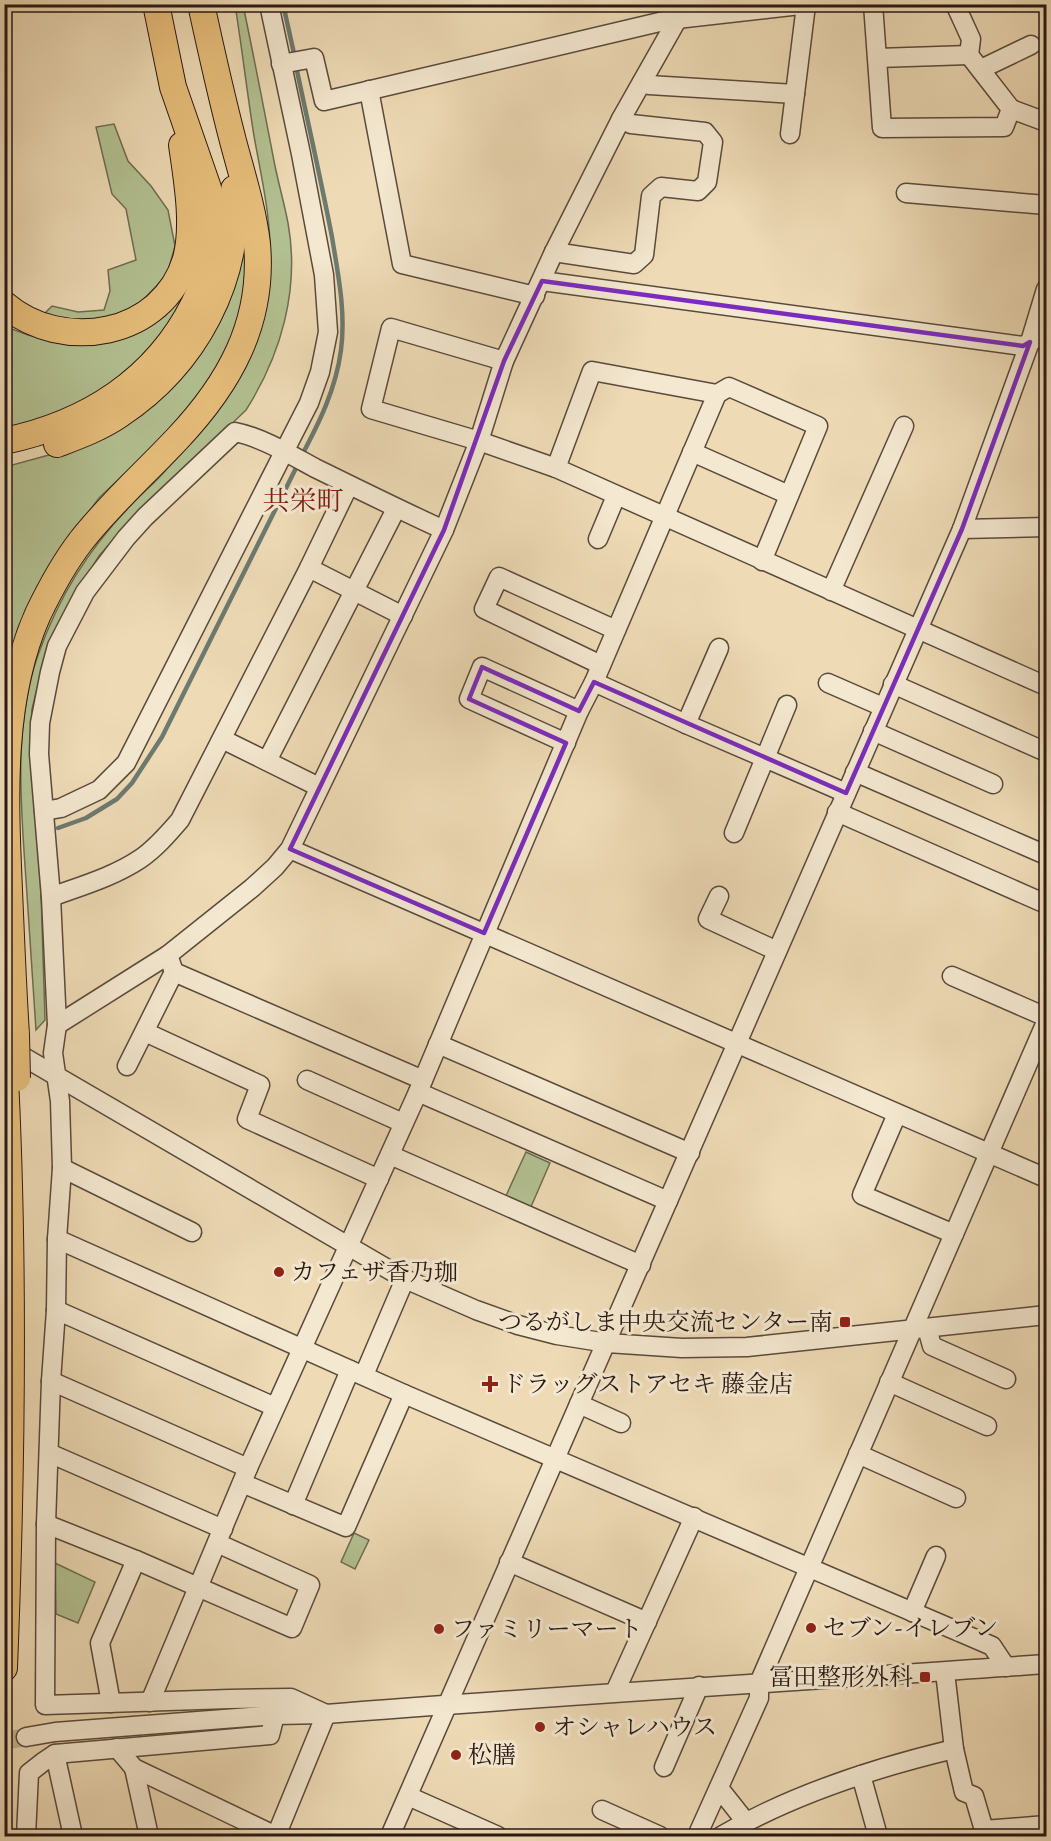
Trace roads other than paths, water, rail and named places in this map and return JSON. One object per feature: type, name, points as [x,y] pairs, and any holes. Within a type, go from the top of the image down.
[{"type":"highway","points":[[4,303],[40,325],[90,333],[131,322],[152,309],[180,273],[189,244],[189,204],[173,87],[156,4]]},
{"type":"highway","points":[[4,459],[74,438],[98,427],[138,402],[170,371],[197,336],[218,297],[231,255],[236,213],[216,76],[201,4]]},
{"type":"highway","points":[[4,1668],[11,1467],[12,1339],[18,1208],[9,1067],[7,842],[9,740],[19,673],[27,645],[38,615],[64,566],[80,542],[191,424],[224,381],[236,359],[252,313],[258,265],[256,243],[247,192],[216,76]]},
{"type":"highway","points":[[4,441],[51,428],[91,411],[112,399],[147,370],[162,353],[177,335],[198,297],[209,261],[214,224],[208,188],[173,87]]},
{"type":"street","points":[[44,811],[61,808],[99,790],[126,763],[309,403],[320,372],[328,332],[324,275],[269,4]]},
{"type":"street","points":[[873,4],[882,128],[1004,127],[1011,109]]},
{"type":"street","points":[[955,4],[971,39],[969,55],[1011,109],[1047,122]]},
{"type":"street","points":[[281,64],[314,58],[324,101],[668,20],[682,12],[807,5],[790,134]]},
{"type":"street","points":[[57,1025],[171,964],[275,867],[290,849],[444,530],[479,441],[504,361],[554,252],[621,119],[682,12]]},
{"type":"street","points":[[981,69],[1030,45]]},
{"type":"street","points":[[878,58],[969,55]]},
{"type":"street","points":[[642,82],[649,85],[795,94]]},
{"type":"street","points":[[369,90],[402,264],[538,289],[1023,346],[1036,339],[1047,328]]},
{"type":"street","points":[[554,252],[634,264],[644,255],[651,196],[662,187],[698,191],[707,182],[713,142],[705,132],[631,124],[621,119]]},
{"type":"street","points":[[906,193],[1047,205]]},
{"type":"street","points":[[393,1836],[509,1562],[962,529],[1047,289]]},
{"type":"street","points":[[504,361],[391,328],[371,409],[479,441],[556,468],[1047,686]]},
{"type":"street","points":[[556,468],[592,371],[717,394]]},
{"type":"street","points":[[150,1702],[245,1475],[421,1086],[484,933],[579,711],[602,665],[717,394],[729,387],[818,426],[762,561]]},
{"type":"street","points":[[831,591],[904,426]]},
{"type":"street","points":[[326,1714],[291,1698],[45,1705],[46,1524],[57,1239],[62,1168],[60,1101],[53,1053],[57,1025],[51,897],[39,754],[40,723],[57,646],[85,592],[145,517],[235,432],[284,452],[444,530]]},
{"type":"street","points":[[692,452],[789,495]]},
{"type":"street","points":[[51,897],[113,874],[141,859],[180,820],[349,485]]},
{"type":"street","points":[[598,539],[616,496]]},
{"type":"street","points":[[267,761],[396,508]]},
{"type":"street","points":[[962,529],[1047,526]]},
{"type":"street","points":[[309,568],[403,616]]},
{"type":"street","points":[[602,665],[484,609],[499,577],[616,630]]},
{"type":"street","points":[[686,724],[719,648]]},
{"type":"street","points":[[566,743],[469,699],[482,667],[579,711]]},
{"type":"street","points":[[594,682],[846,793]]},
{"type":"street","points":[[828,683],[883,707]]},
{"type":"street","points":[[893,684],[1047,752]]},
{"type":"street","points":[[734,833],[788,705]]},
{"type":"street","points":[[873,730],[993,784]]},
{"type":"street","points":[[222,740],[320,787]]},
{"type":"street","points":[[855,772],[1047,855]]},
{"type":"street","points":[[837,812],[1047,904]]},
{"type":"street","points":[[290,849],[1047,1178]]},
{"type":"street","points":[[719,896],[708,919],[777,951]]},
{"type":"street","points":[[128,1066],[145,1032],[171,964]]},
{"type":"street","points":[[171,964],[421,1086],[668,1202]]},
{"type":"street","points":[[952,976],[1047,1019],[954,1234],[919,1329],[889,1382],[759,1683],[759,1698],[700,1830],[720,1836],[818,1790],[898,1762],[954,1749]]},
{"type":"street","points":[[145,1032],[260,1085],[247,1119],[379,1179]]},
{"type":"street","points":[[10,1041],[57,1076],[405,1279],[476,1311],[518,1325],[557,1335],[607,1343],[682,1348],[747,1347],[1047,1315]]},
{"type":"street","points":[[438,1044],[690,1153]]},
{"type":"street","points":[[307,1080],[404,1123]]},
{"type":"street","points":[[897,1114],[862,1195],[954,1234]]},
{"type":"street","points":[[390,1155],[641,1265]]},
{"type":"street","points":[[62,1168],[192,1232]]},
{"type":"street","points":[[57,1239],[404,1394],[992,1646],[1006,1667]]},
{"type":"street","points":[[293,1505],[405,1279]]},
{"type":"street","points":[[56,1310],[275,1407]]},
{"type":"street","points":[[919,1329],[932,1346],[1006,1379]]},
{"type":"street","points":[[51,1381],[245,1475],[293,1505],[346,1527],[404,1394]]},
{"type":"street","points":[[889,1382],[987,1426]]},
{"type":"street","points":[[579,1404],[621,1423]]},
{"type":"street","points":[[46,1524],[136,1560],[292,1628],[310,1585],[220,1536],[50,1453]]},
{"type":"street","points":[[858,1454],[957,1498]]},
{"type":"street","points":[[615,1692],[694,1517]]},
{"type":"street","points":[[912,1612],[936,1556]]},
{"type":"street","points":[[111,1703],[100,1643],[136,1560]]},
{"type":"street","points":[[509,1562],[647,1622]]},
{"type":"street","points":[[26,1737],[55,1732],[275,1715],[326,1714],[699,1686],[1047,1664]]},
{"type":"street","points":[[945,1672],[954,1749],[964,1792],[974,1796],[984,1830],[1047,1825]]},
{"type":"street","points":[[664,1767],[699,1686]]},
{"type":"street","points":[[117,1748],[134,1768],[276,1836],[326,1714]]},
{"type":"street","points":[[26,1836],[29,1773],[42,1762],[56,1755],[270,1735],[275,1715]]},
{"type":"street","points":[[56,1755],[73,1836]]},
{"type":"street","points":[[134,1768],[149,1836]]},
{"type":"street","points":[[861,1775],[878,1836]]},
{"type":"street","points":[[719,1788],[746,1822]]},
{"type":"street","points":[[408,1796],[498,1836]]},
{"type":"street","points":[[602,1810],[660,1836]]},
{"type":"waterway","points":[[283,4],[295,58]]},
{"type":"waterway","points":[[296,66],[332,237],[343,322],[339,364],[331,392],[301,457]]},
{"type":"waterway","points":[[58,828],[86,818],[117,799],[132,783],[162,737],[298,464]]},
{"type":"tunnel","points":[[4,1741],[26,1737]]},
{"type":"place","name":"カフェザ香乃珈","points":[[279,1272]]},
{"type":"place","name":"つるがしま中央交流センター南","points":[[845,1322]]},
{"type":"place","name":"ドラッグストアセキ 藤金店","points":[[490,1384]]},
{"type":"place","name":"セブン-イレブン","points":[[811,1628]]},
{"type":"place","name":"ファミリーマート","points":[[439,1629]]},
{"type":"place","name":"冨田整形外科","points":[[925,1677]]},
{"type":"place","name":"オシャレハウス","points":[[540,1727]]},
{"type":"place","name":"松膳","points":[[456,1755]]},
{"type":"district","name":"共栄町","points":[[303,501]]}]
